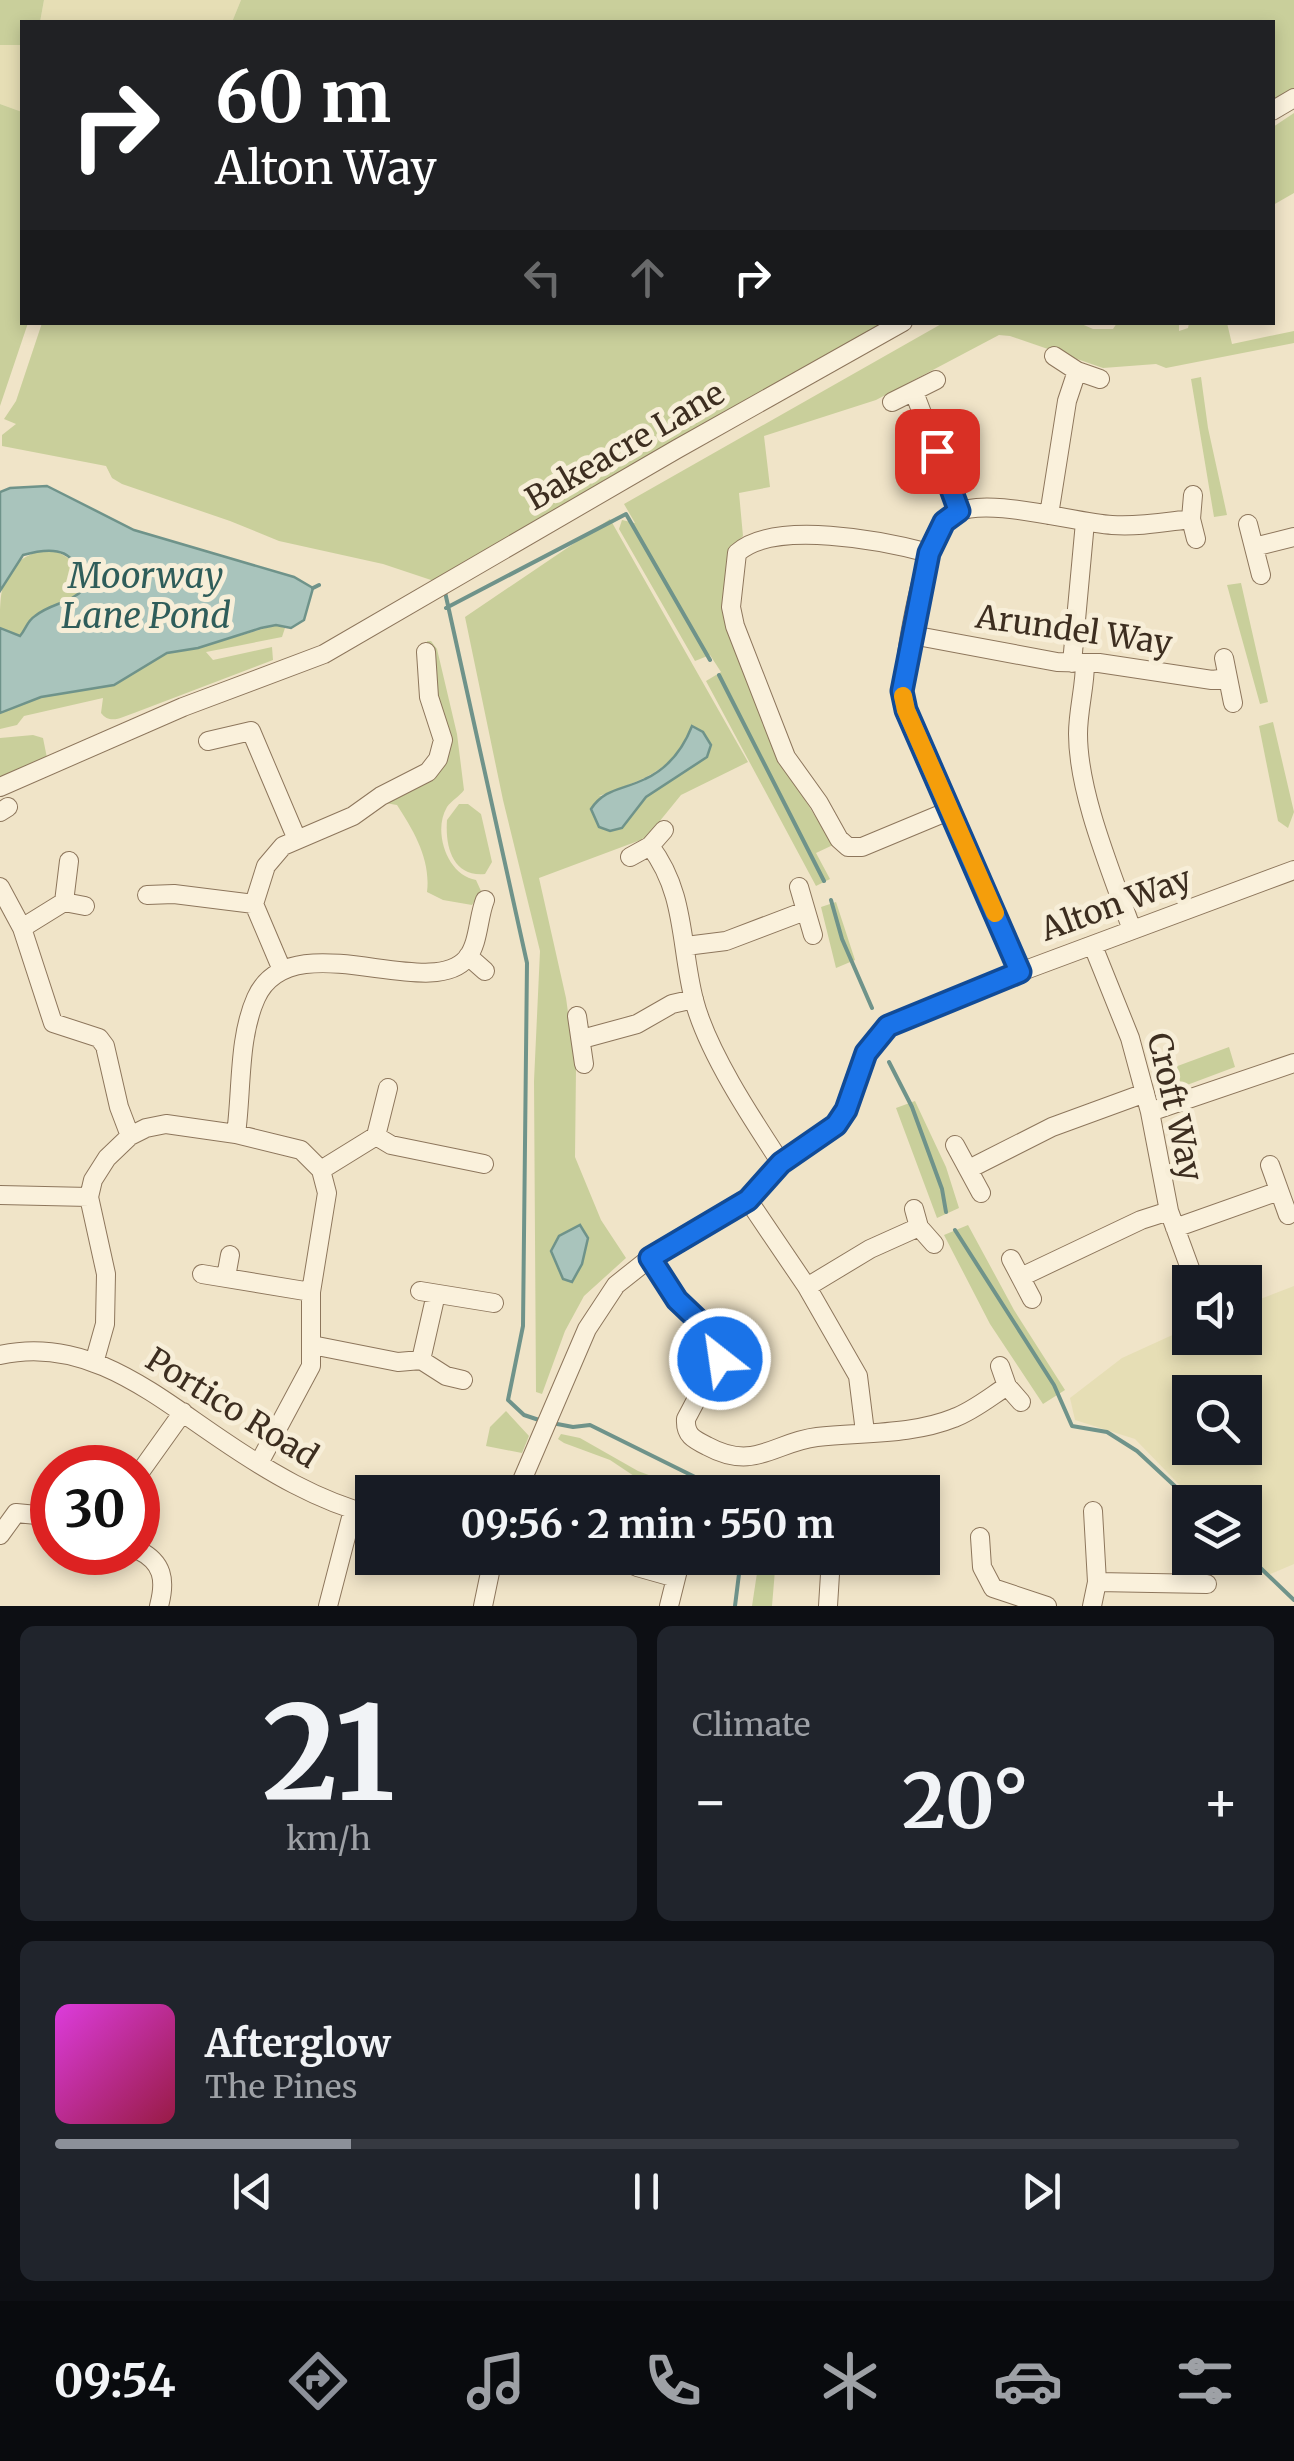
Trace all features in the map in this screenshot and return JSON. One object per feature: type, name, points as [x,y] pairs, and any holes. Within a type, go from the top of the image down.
[{"type":"street","name":"Bakeacre Lane","points":[[0,787],[183,707],[324,654],[898,325]]},
{"type":"street","points":[[1054,356],[1077,371],[1100,379]]},
{"type":"street","points":[[1049,516],[1067,401],[1077,371]]},
{"type":"street","points":[[892,402],[936,380]]},
{"type":"street","points":[[914,392],[959,511]]},
{"type":"street","points":[[1193,495],[1191,519],[1196,539]]},
{"type":"street","points":[[1020,972],[906,710],[902,691],[929,553],[944,522],[959,511],[997,508],[1085,522],[1153,524],[1191,519]]},
{"type":"street","points":[[1085,522],[1078,663],[1082,769],[1090,807],[1132,930]]},
{"type":"street","points":[[1248,524],[1261,574]]},
{"type":"street","points":[[929,553],[890,542],[842,536],[790,536],[755,542],[736,553],[732,607],[740,642],[786,757],[839,839],[848,847],[862,848],[952,810]]},
{"type":"street","points":[[1254,547],[1294,537]]},
{"type":"street","name":"Arundel Way","points":[[912,636],[1078,663],[1212,680],[1228,678]]},
{"type":"street","points":[[282,970],[254,904],[266,866],[283,846],[353,816],[381,796],[428,772],[438,759],[443,740],[418,683],[426,652]]},
{"type":"street","points":[[1224,658],[1233,703]]},
{"type":"street","points":[[208,741],[255,725],[296,838]]},
{"type":"street","points":[[630,856],[650,846],[664,830]]},
{"type":"street","points":[[650,846],[664,863],[674,888],[694,999],[703,1024],[781,1163]]},
{"type":"street","points":[[64,902],[69,861]]},
{"type":"street","name":"Alton Way","points":[[525,1475],[580,1344],[616,1285],[650,1258],[748,1200],[781,1163],[836,1125],[846,1110],[866,1053],[888,1026],[1020,972],[1294,870]]},
{"type":"street","points":[[799,886],[813,935]]},
{"type":"street","points":[[0,887],[22,928],[53,1022],[99,1038],[104,1046],[118,1107],[130,1136]]},
{"type":"street","points":[[147,895],[174,894],[254,904]]},
{"type":"street","points":[[174,894],[176,916]]},
{"type":"street","points":[[236,1134],[246,1032],[254,1001],[265,982],[282,970],[332,964],[434,971],[457,966],[468,956],[485,900]]},
{"type":"street","points":[[22,928],[64,902],[86,906]]},
{"type":"street","points":[[686,946],[726,941],[805,911]]},
{"type":"street","name":"Croft Way","points":[[1093,946],[1130,1038],[1185,1265]]},
{"type":"street","points":[[468,956],[485,972]]},
{"type":"street","points":[[582,1039],[637,1024],[672,1004],[694,999]]},
{"type":"street","points":[[578,1016],[584,1064]]},
{"type":"street","points":[[1150,1112],[1294,1063]]},
{"type":"street","points":[[321,1170],[376,1136],[388,1088]]},
{"type":"street","points":[[968,1169],[1052,1128],[1145,1093]]},
{"type":"street","points":[[94,1363],[105,1324],[106,1274],[89,1197],[93,1180],[107,1158],[130,1136],[166,1124],[236,1134],[301,1150],[321,1170],[327,1194],[312,1292],[311,1366],[259,1463]]},
{"type":"street","points":[[376,1136],[391,1145],[484,1164]]},
{"type":"street","points":[[456,1158],[460,1139]]},
{"type":"street","points":[[955,1145],[981,1193]]},
{"type":"street","points":[[1270,1165],[1288,1215]]},
{"type":"street","points":[[1021,1277],[1140,1220],[1172,1219],[1279,1191]]},
{"type":"street","points":[[0,1195],[89,1197]]},
{"type":"street","points":[[748,1200],[807,1288],[858,1376],[864,1432]]},
{"type":"street","points":[[807,1288],[916,1218],[934,1244]]},
{"type":"street","points":[[226,1277],[230,1255]]},
{"type":"street","points":[[650,1258],[677,1300],[718,1339],[723,1349],[686,1419],[685,1430],[690,1437],[715,1450],[754,1456],[810,1438],[924,1428],[958,1417],[1007,1386]]},
{"type":"street","points":[[1011,1259],[1032,1299]]},
{"type":"street","points":[[202,1274],[312,1292]]},
{"type":"street","points":[[421,1360],[428,1292],[494,1303]]},
{"type":"street","points":[[312,1345],[398,1362],[421,1360],[446,1376],[463,1380]]},
{"type":"street","name":"Portico Road","points":[[0,1355],[36,1352],[94,1363],[144,1385],[312,1494],[353,1510]]},
{"type":"street","points":[[1000,1366],[1007,1386],[1021,1402]]},
{"type":"street","points":[[159,1445],[183,1412]]},
{"type":"street","points":[[0,1535],[13,1506],[30,1513]]},
{"type":"street","points":[[328,1606],[353,1510]]},
{"type":"street","points":[[1092,1606],[1097,1582],[1086,1538],[1093,1511]]},
{"type":"street","points":[[980,1537],[982,1567],[993,1588],[1047,1606]]},
{"type":"street","points":[[159,1606],[164,1584],[160,1570]]},
{"type":"street","points":[[483,1606],[489,1575]]},
{"type":"street","points":[[664,1575],[676,1578]]},
{"type":"street","points":[[669,1606],[677,1575]]},
{"type":"street","points":[[828,1606],[829,1575]]},
{"type":"street","points":[[1097,1582],[1207,1584]]},
{"type":"shaded area","points":[[44,0],[241,0],[233,20],[40,20]]},
{"type":"shaded area","points":[[0,45],[20,45],[20,111],[0,104]]},
{"type":"shaded area","points":[[1294,1286],[1294,1564],[1266,1576],[1262,1572],[1262,1485],[1180,1485],[1135,1439],[1075,1420],[1070,1398],[1122,1358],[1172,1335],[1172,1355],[1262,1355],[1262,1298]]},
{"type":"green space","points":[[0,0],[44,0],[40,20],[20,20],[20,45],[0,45]]},
{"type":"green space","points":[[241,0],[1294,0],[1294,98],[1275,110],[1275,20],[233,20]]},
{"type":"green space","points":[[0,104],[20,111],[20,325],[27,325],[0,406]]},
{"type":"green space","points":[[1294,113],[1294,193],[1275,204],[1275,126]]},
{"type":"green space","points":[[41,325],[897,325],[434,581],[383,564],[279,541],[122,484],[112,478],[106,466],[2,446],[2,435],[16,424],[4,419],[16,401]]},
{"type":"green space","points":[[939,325],[1084,325],[1113,329],[1116,325],[1179,325],[1179,331],[1189,325],[1227,325],[1232,344],[1294,331],[1294,343],[1166,368],[1156,364],[1103,368],[999,335],[876,400],[764,436],[770,487],[739,493],[743,536],[729,551],[724,610],[730,637],[779,758],[833,845],[816,853],[830,879],[816,886],[706,681],[721,672],[710,655],[695,661],[619,529],[622,520],[635,523],[624,504]]},
{"type":"green space","points":[[1201,377],[1227,515],[1214,517],[1191,379]]},
{"type":"green space","points":[[610,519],[748,762],[681,795],[646,838],[539,878],[566,998],[576,1069],[575,1157],[601,1220],[626,1258],[584,1296],[565,1331],[542,1394],[536,1392],[534,1081],[540,951],[503,800],[465,617]],"holes":[[[686,743],[707,757],[646,797],[599,796],[658,770]]]},
{"type":"green space","points":[[48,548],[72,562],[85,588],[35,616],[20,636],[0,628],[6,577],[21,560]]},
{"type":"green space","points":[[1241,583],[1268,702],[1260,704],[1227,585]]},
{"type":"green space","points":[[276,625],[285,628],[282,637],[206,652],[213,660],[272,647],[273,660],[125,716],[105,717],[101,713],[103,698],[24,716],[17,725],[0,729],[0,713],[41,697],[114,685],[167,653]]},
{"type":"green space","points":[[427,641],[437,649],[457,734],[464,790],[447,807],[442,840],[451,862],[466,877],[476,880],[481,891],[472,905],[443,900],[427,892],[424,857],[415,836],[397,805],[385,803],[433,774],[439,708]]},
{"type":"green space","points":[[1273,722],[1294,812],[1288,828],[1278,821],[1259,726]]},
{"type":"green space","points":[[0,738],[43,738],[47,758],[0,779]]},
{"type":"green space","points":[[459,804],[468,804],[481,814],[492,862],[485,874],[465,871],[450,850],[447,820]]},
{"type":"green space","points":[[836,902],[855,960],[836,968],[821,907]]},
{"type":"green space","points":[[1229,1047],[1235,1067],[1171,1091],[1164,1071]]},
{"type":"green space","points":[[915,1101],[946,1167],[959,1208],[937,1218],[896,1108]]},
{"type":"green space","points":[[968,1225],[1014,1310],[1065,1390],[1043,1404],[990,1324],[944,1235]]},
{"type":"green space","points":[[506,1411],[529,1436],[522,1453],[486,1446],[490,1427]]},
{"type":"green space","points":[[561,1434],[580,1438],[649,1475],[632,1475],[610,1460],[558,1439]]},
{"type":"green space","points":[[757,1575],[775,1575],[772,1606],[752,1606]]},
{"type":"water","name":"Moorway Lane Pond","points":[[47,486],[134,530],[294,577],[313,588],[304,620],[291,628],[261,628],[198,648],[167,653],[114,685],[41,697],[0,713],[0,628],[20,636],[35,616],[85,588],[71,558],[46,551],[23,555],[0,591],[0,492]]},
{"type":"water","points":[[692,726],[703,732],[711,745],[707,757],[646,797],[622,828],[610,831],[599,827],[591,809],[596,802],[661,769],[680,750]]},
{"type":"water","points":[[580,1225],[588,1238],[582,1264],[572,1282],[563,1279],[551,1251],[559,1236]]},
{"type":"waterway","points":[[446,608],[626,514],[710,660]]},
{"type":"waterway","points":[[313,588],[319,585]]},
{"type":"waterway","points":[[445,592],[527,963],[523,1326],[508,1400],[524,1415],[542,1421]]},
{"type":"waterway","points":[[719,675],[824,881]]},
{"type":"waterway","points":[[831,900],[842,939],[872,1008]]},
{"type":"waterway","points":[[889,1062],[912,1107],[942,1189],[946,1212]]},
{"type":"waterway","points":[[955,1230],[1054,1385],[1072,1426],[1107,1432],[1137,1451],[1174,1485]]},
{"type":"waterway","points":[[552,1423],[590,1425],[691,1475]]},
{"type":"waterway","points":[[1262,1569],[1294,1600]]},
{"type":"waterway","points":[[735,1606],[739,1575]]},
{"type":"slow traffic","points":[[903,696],[995,913]]},
{"type":"route","points":[[720,1359],[723,1349],[718,1339],[677,1300],[650,1258],[748,1200],[781,1163],[836,1125],[846,1110],[866,1053],[888,1026],[1020,972],[906,710],[902,691],[929,553],[944,522],[959,511],[937,451]]}]
